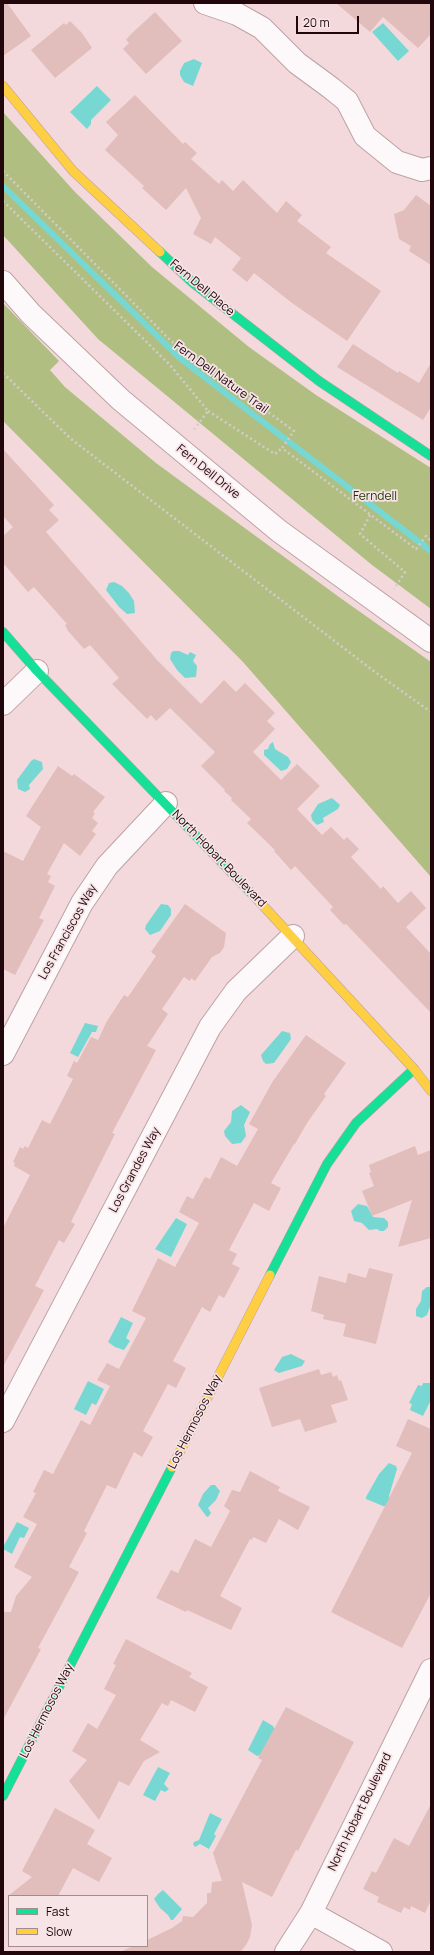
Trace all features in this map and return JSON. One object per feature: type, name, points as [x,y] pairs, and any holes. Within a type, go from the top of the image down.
[{"type":"street","points":[[205,3],[237,14],[262,28],[296,64],[347,101],[365,136],[397,162],[422,170],[431,168]]},
{"type":"street","name":"Fern Dell Place","points":[[3,86],[73,171],[193,283],[319,381],[431,456]]},
{"type":"street","name":"Fern Dell Drive","points":[[3,282],[31,314],[115,395],[280,531],[431,641]]},
{"type":"street","name":"North Hobart Boulevard","points":[[3,632],[37,671],[293,936],[414,1069],[431,1091]]},
{"type":"street","points":[[3,704],[37,671]]},
{"type":"street","name":"Los Franciscos Way","points":[[3,1054],[82,903],[107,866],[166,803]]},
{"type":"street","name":"Los Grandes Way","points":[[3,1421],[210,1027],[236,991],[293,936]]},
{"type":"street","name":"Los Hermosos Way","points":[[3,1796],[327,1164],[356,1123],[414,1069]]},
{"type":"street","name":"North Hobart Boulevard","points":[[286,1952],[311,1913],[431,1670]]},
{"type":"street","points":[[311,1913],[381,1952]]},
{"type":"path","name":"Fern Dell Nature Trail","points":[[3,171],[171,341],[294,431],[282,448]]},
{"type":"path","points":[[3,201],[170,365],[208,411],[275,454],[282,448],[416,549],[426,536],[431,540]]},
{"type":"path","points":[[3,373],[71,439],[375,672],[431,712]]},
{"type":"path","points":[[179,448],[208,411]]},
{"type":"path","points":[[370,515],[360,534],[405,572],[382,606]]},
{"type":"green space","name":"Ferndell","points":[[3,112],[75,192],[152,267],[249,347],[316,395],[431,468],[431,609],[372,565],[98,339],[3,235]]},
{"type":"green space","points":[[3,303],[59,361],[50,370],[65,387],[156,463],[339,597],[431,662],[431,877],[243,662],[3,421]]},
{"type":"water","points":[[383,23],[409,51],[398,61],[372,32]]},
{"type":"water","points":[[194,59],[202,63],[193,86],[184,82],[180,75],[180,71],[184,63]]},
{"type":"water","points":[[97,86],[111,100],[91,120],[91,124],[87,129],[70,112]]},
{"type":"water","points":[[114,582],[122,586],[129,593],[134,601],[135,613],[127,614],[119,607],[106,590],[109,583]]},
{"type":"water","points":[[173,651],[179,651],[188,655],[190,652],[196,655],[193,661],[197,666],[196,677],[185,678],[177,670],[170,659]]},
{"type":"water","points":[[273,742],[275,749],[288,757],[291,762],[287,769],[281,771],[264,755],[264,750],[268,749],[270,744]]},
{"type":"water","points":[[34,759],[42,762],[43,769],[29,785],[30,789],[25,792],[18,789],[17,780]]},
{"type":"water","points":[[332,798],[340,805],[338,809],[323,818],[324,822],[317,825],[312,820],[311,815],[318,804]]},
{"type":"water","points":[[161,904],[168,905],[171,909],[171,915],[160,931],[150,935],[145,929],[146,925]]},
{"type":"water","points":[[85,1023],[98,1026],[96,1032],[92,1032],[78,1057],[70,1053]]},
{"type":"water","points":[[282,1031],[290,1033],[291,1039],[274,1063],[266,1064],[261,1055]]},
{"type":"water","points":[[241,1105],[250,1112],[244,1125],[246,1136],[241,1143],[232,1144],[225,1136],[224,1131],[231,1122],[232,1111]]},
{"type":"water","points":[[358,1204],[367,1206],[373,1217],[384,1218],[388,1222],[388,1227],[384,1231],[377,1229],[369,1230],[362,1223],[354,1221],[351,1211]]},
{"type":"water","points":[[176,1218],[187,1224],[171,1257],[155,1249]]},
{"type":"water","points":[[427,1287],[431,1287],[431,1304],[427,1315],[422,1318],[416,1316],[416,1309],[421,1301],[422,1291]]},
{"type":"water","points":[[121,1317],[133,1323],[126,1338],[130,1341],[124,1350],[115,1347],[108,1342]]},
{"type":"water","points":[[291,1354],[305,1361],[302,1366],[279,1373],[274,1370],[282,1357]]},
{"type":"water","points":[[88,1381],[104,1389],[96,1405],[92,1403],[86,1415],[74,1409]]},
{"type":"water","points":[[423,1383],[431,1383],[431,1400],[423,1416],[410,1410],[412,1404],[409,1403],[418,1385],[422,1386]]},
{"type":"water","points":[[389,1463],[396,1466],[397,1469],[389,1496],[390,1498],[386,1506],[383,1506],[366,1499],[366,1497],[379,1474]]},
{"type":"water","points":[[211,1485],[215,1485],[220,1491],[216,1500],[208,1508],[211,1513],[207,1517],[198,1505],[203,1494]]},
{"type":"water","points":[[17,1522],[29,1528],[24,1538],[20,1537],[12,1554],[3,1549],[3,1547]]},
{"type":"water","points":[[263,1720],[273,1726],[275,1730],[260,1755],[257,1756],[248,1750]]},
{"type":"water","points":[[158,1767],[170,1773],[164,1784],[169,1789],[165,1792],[161,1790],[155,1801],[143,1795]]},
{"type":"water","points":[[210,1813],[222,1819],[214,1834],[216,1836],[209,1849],[200,1844],[195,1847],[193,1844],[199,1840]]},
{"type":"water","points":[[163,1890],[182,1909],[173,1920],[171,1920],[160,1908],[154,1899]]},
{"type":"building","points":[[3,3],[7,3],[31,36],[3,56]]},
{"type":"building","points":[[336,3],[431,3],[431,34],[418,48],[383,17],[370,32]]},
{"type":"building","points":[[155,12],[182,41],[146,74],[123,49],[129,43],[126,40],[130,35]]},
{"type":"building","points":[[70,21],[82,33],[92,48],[55,78],[31,50],[64,23],[66,25]]},
{"type":"building","points":[[135,95],[183,144],[185,142],[197,153],[191,159],[219,184],[222,180],[233,191],[243,180],[277,213],[286,201],[302,215],[297,221],[331,247],[326,253],[381,291],[347,341],[292,303],[254,273],[247,282],[232,270],[241,258],[215,237],[211,244],[193,234],[201,218],[186,188],[166,210],[142,188],[144,186],[105,150],[118,135],[106,122]]},
{"type":"building","points":[[416,195],[431,206],[431,265],[409,251],[411,246],[399,239],[394,214],[404,210]]},
{"type":"building","points":[[353,344],[398,373],[399,371],[419,383],[431,363],[431,407],[423,420],[337,367]]},
{"type":"building","points":[[3,449],[54,505],[49,510],[59,520],[46,532],[158,661],[201,704],[224,680],[236,692],[245,683],[275,713],[267,721],[275,729],[253,752],[281,780],[297,764],[320,786],[297,809],[322,835],[331,827],[344,840],[347,837],[359,849],[351,857],[381,889],[383,886],[398,903],[411,891],[426,908],[406,927],[431,954],[431,1013],[346,924],[344,925],[330,910],[333,907],[295,866],[291,870],[274,851],[275,850],[247,823],[251,819],[231,800],[232,798],[224,791],[225,790],[201,766],[215,752],[170,708],[156,721],[151,715],[147,719],[112,684],[119,678],[90,645],[84,649],[68,631],[65,625],[67,624],[34,587],[28,592],[3,563],[3,536],[13,527],[3,516]]},
{"type":"building","points":[[58,766],[72,776],[74,774],[105,797],[93,812],[95,813],[92,818],[98,823],[92,831],[96,834],[80,856],[64,843],[47,874],[51,876],[48,882],[55,886],[39,918],[44,920],[15,975],[3,969],[3,851],[23,861],[41,827],[26,816]]},
{"type":"building","points":[[185,904],[226,933],[224,947],[220,953],[212,957],[195,981],[191,978],[190,981],[184,977],[162,1009],[168,1014],[147,1046],[156,1050],[112,1133],[115,1134],[71,1222],[75,1224],[64,1243],[59,1240],[35,1286],[44,1290],[3,1367],[3,1228],[30,1175],[14,1166],[15,1163],[13,1162],[20,1147],[23,1149],[25,1146],[28,1148],[42,1120],[50,1124],[73,1079],[67,1076],[74,1061],[77,1063],[91,1037],[98,1040],[107,1021],[124,995],[128,997],[156,956],[151,952]]},
{"type":"building","points":[[306,1035],[346,1063],[324,1094],[326,1096],[307,1123],[271,1183],[281,1188],[269,1211],[254,1203],[229,1250],[237,1254],[232,1264],[240,1268],[224,1298],[219,1295],[210,1312],[202,1307],[173,1361],[186,1368],[176,1388],[168,1384],[143,1431],[153,1437],[142,1457],[134,1452],[116,1489],[107,1485],[84,1531],[87,1533],[69,1567],[79,1572],[38,1648],[41,1649],[3,1720],[3,1612],[11,1612],[16,1596],[32,1577],[14,1567],[37,1524],[23,1517],[36,1493],[33,1492],[44,1470],[53,1474],[81,1420],[90,1425],[110,1386],[97,1380],[107,1363],[119,1369],[146,1318],[132,1311],[158,1258],[175,1267],[199,1223],[179,1212],[187,1196],[193,1199],[205,1177],[210,1179],[221,1157],[237,1166],[258,1129],[249,1124],[273,1081]]},
{"type":"building","points":[[415,1146],[418,1155],[431,1150],[431,1238],[398,1247],[412,1200],[372,1216],[362,1191],[374,1186],[369,1173],[371,1172],[369,1165]]},
{"type":"building","points":[[369,1268],[393,1274],[376,1344],[343,1336],[346,1324],[323,1319],[324,1315],[311,1311],[319,1276],[346,1283],[348,1273],[366,1278]]},
{"type":"building","points":[[319,1369],[321,1375],[331,1372],[333,1377],[337,1375],[339,1381],[341,1380],[348,1400],[331,1405],[337,1422],[305,1432],[300,1419],[272,1427],[259,1388]]},
{"type":"building","points":[[408,1419],[431,1429],[431,1593],[402,1648],[331,1612],[412,1453],[396,1446]]},
{"type":"building","points":[[250,1471],[280,1487],[278,1491],[310,1507],[298,1530],[279,1519],[266,1543],[253,1537],[252,1540],[250,1539],[220,1596],[242,1608],[231,1630],[156,1598],[171,1570],[178,1573],[195,1539],[211,1547],[230,1511],[224,1506],[232,1490],[240,1492]]},
{"type":"building","points":[[126,1639],[192,1673],[189,1677],[208,1687],[195,1712],[171,1700],[168,1706],[162,1703],[140,1740],[160,1752],[144,1761],[129,1786],[119,1781],[99,1820],[69,1781],[87,1760],[72,1751],[88,1723],[97,1729],[116,1695],[104,1689],[116,1665],[113,1664]]},
{"type":"building","points":[[286,1707],[354,1742],[298,1851],[296,1850],[272,1897],[242,1882],[252,1925],[250,1937],[246,1945],[240,1952],[120,1952],[131,1947],[148,1947],[148,1940],[172,1928],[182,1921],[183,1916],[193,1917],[207,1903],[207,1893],[211,1893],[212,1882],[222,1881],[213,1853],[262,1760],[258,1758]]},
{"type":"building","points":[[431,1804],[431,1900],[425,1913],[411,1906],[410,1910],[404,1907],[401,1913],[377,1902],[379,1897],[363,1889],[372,1871],[376,1873],[394,1838],[409,1846]]},
{"type":"building","points":[[55,1808],[95,1830],[87,1844],[112,1858],[99,1882],[73,1868],[59,1895],[9,1895],[32,1877],[22,1871]]},
{"type":"waterway","points":[[3,186],[181,359],[431,551]]},
{"type":"traffic: fast","points":[[160,252],[193,283],[319,381],[431,456]]},
{"type":"traffic: fast","points":[[3,632],[37,671],[256,898]]},
{"type":"traffic: fast","points":[[270,1275],[327,1164],[356,1123],[414,1069]]},
{"type":"traffic: fast","points":[[3,1796],[172,1467]]},
{"type":"traffic: slow","points":[[3,86],[73,171],[160,252]]},
{"type":"traffic: slow","points":[[256,898],[414,1069],[431,1091]]},
{"type":"traffic: slow","points":[[172,1467],[270,1275]]}]
